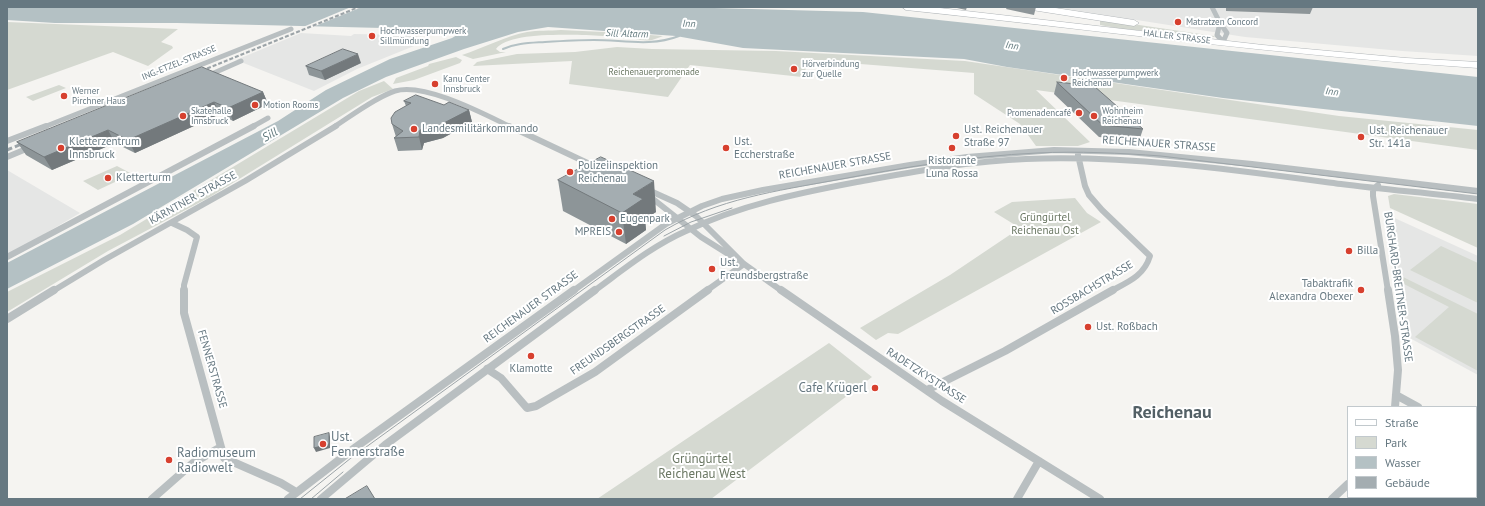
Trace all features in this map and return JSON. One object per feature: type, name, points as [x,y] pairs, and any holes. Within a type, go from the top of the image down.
[{"type":"main road","name":"HALLER STRASSE","points":[[906,7],[1100,23],[1147,25],[1325,54],[1478,65]]},
{"type":"main road","name":"HALLER STRASSE","points":[[1032,7],[1100,23],[1449,63]]},
{"type":"main road","name":"HALLER STRASSE","points":[[1300,46],[1478,59]]},
{"type":"main road","points":[[1325,54],[1406,64],[1478,69]]},
{"type":"street","points":[[1212,7],[1220,23],[1226,30],[1222,38]]},
{"type":"street","points":[[1220,23],[1222,38]]},
{"type":"street","name":"ING.-ETZEL-STRASSE","points":[[7,141],[291,29]]},
{"type":"street","points":[[202,78],[241,61]]},
{"type":"street","name":"KÄRNTNER STRASSE","points":[[7,319],[104,260],[245,181],[387,94],[407,89],[446,99],[513,126],[604,170]]},
{"type":"street","points":[[7,257],[268,118]]},
{"type":"street","points":[[7,157],[40,144]]},
{"type":"street","points":[[1078,158],[1079,152],[1084,150]]},
{"type":"street","name":"REICHENAUER STRASSE","points":[[288,499],[560,300],[677,217],[688,211],[713,202],[754,192],[927,162],[1021,151],[1084,150],[1145,152],[1199,157],[1478,191]]},
{"type":"street","name":"REICHENAUER STRASSE","points":[[320,499],[379,450],[621,271],[660,245],[690,228],[734,211],[777,199],[838,185],[915,171],[999,160],[1078,158],[1192,165],[1360,186],[1374,191]]},
{"type":"street","name":"ROSSBACHSTRASSE","points":[[927,390],[1041,330],[1136,277],[1147,266],[1150,256],[1102,210],[1089,194],[1085,186],[1078,158]]},
{"type":"street","points":[[1374,191],[1386,182],[1409,182]]},
{"type":"street","name":"RADETZKYSTRASSE","points":[[727,250],[703,223],[688,211],[669,199],[640,188],[690,228],[727,250],[844,335],[1039,462],[1100,499]]},
{"type":"street","points":[[1374,191],[1478,199]]},
{"type":"street","name":"BURGHARD-BREITNER-STRASSE","points":[[1374,191],[1395,336],[1398,370],[1395,406]]},
{"type":"street","name":"FENNERSTRASSE","points":[[172,223],[187,230],[196,237],[184,285],[184,313],[224,458],[281,483],[296,492]]},
{"type":"street","name":"FREUNDSBERGSTRASSE","points":[[487,369],[501,378],[527,408],[536,406],[595,372],[741,261]]},
{"type":"street","points":[[1396,395],[1416,406]]},
{"type":"street","points":[[152,499],[194,463],[221,447]]},
{"type":"street","points":[[1017,499],[1039,462]]},
{"type":"street","points":[[1332,499],[1347,485]]},
{"type":"shaded area","points":[[1054,7],[1478,7],[1478,56],[1245,37]]},
{"type":"shaded area","points":[[301,33],[351,36],[354,34],[413,35],[424,39],[419,44],[357,69],[314,91],[236,60]]},
{"type":"shaded area","points":[[7,170],[80,213],[7,256]]},
{"type":"shaded area","points":[[1388,215],[1478,256],[1478,375],[1406,336]]},
{"type":"green space","points":[[1105,20],[1215,37],[1122,29],[1100,25],[1100,21]]},
{"type":"green space","points":[[7,22],[178,29],[161,42],[172,46],[173,48],[148,66],[113,52],[7,90]]},
{"type":"green space","points":[[561,30],[663,36],[645,41],[624,37],[576,35],[536,36],[518,38],[504,42],[496,49],[500,52],[506,52],[473,59],[462,55],[519,34],[535,31]]},
{"type":"green space","name":"Reichenauerpromenade","points":[[617,47],[776,51],[965,61],[1339,116],[1478,130],[1478,150],[1036,90],[1090,142],[1078,146],[1036,146],[1020,124],[974,94],[974,73],[810,60],[802,77],[690,65],[668,97],[569,84],[572,61],[473,66],[477,62],[517,54],[575,52]]},
{"type":"green space","points":[[456,57],[462,60],[460,63],[414,80],[393,84],[396,78],[428,66],[429,64]]},
{"type":"green space","points":[[384,81],[393,89],[372,97],[210,197],[108,251],[7,312],[7,292],[120,235],[359,91]]},
{"type":"green space","points":[[59,85],[66,88],[33,101],[26,97]]},
{"type":"green space","name":"Kletterturm","points":[[117,166],[132,174],[98,190],[83,181]]},
{"type":"green space","points":[[1394,194],[1478,204],[1478,248],[1390,208],[1388,196]]},
{"type":"green space","name":"Grüngürtel Reichenau Ost","points":[[1075,198],[1087,213],[1101,222],[898,334],[888,333],[876,340],[860,328],[950,275],[1020,228],[994,212],[1012,202]]},
{"type":"green space","points":[[1441,246],[1478,263],[1478,303],[1410,270]]},
{"type":"green space","points":[[1403,277],[1478,314],[1478,371],[1415,337],[1449,307],[1400,282],[1400,279]]},
{"type":"green space","name":"Grüngürtel Reichenau West","points":[[829,343],[872,377],[711,499],[597,499]]},
{"type":"water","points":[[7,7],[677,7],[863,12],[1478,77],[1478,126],[1223,98],[1007,67],[964,59],[743,48],[676,36],[548,27],[518,32],[464,49],[386,77],[343,98],[133,224],[7,289],[7,263],[278,121],[326,90],[390,59],[452,38],[465,30],[177,23],[55,23],[7,20]]},
{"type":"pier","points":[[351,7],[362,7],[313,27],[303,27]]},
{"type":"building","points":[[343,49],[358,54],[321,71],[306,66]]},
{"type":"building","points":[[202,67],[263,92],[228,108],[214,102],[128,140],[108,130],[44,157],[17,142]]},
{"type":"building","points":[[1057,82],[1094,86],[1143,129],[1103,125]]},
{"type":"building","points":[[416,95],[444,105],[449,102],[469,110],[440,125],[420,130],[419,137],[394,138],[403,131],[392,124],[391,118],[395,112],[411,103],[404,101]]},
{"type":"building","points":[[601,157],[654,181],[633,194],[643,199],[622,213],[558,180]]},
{"type":"building","points":[[329,433],[329,444],[314,448],[314,437]]},
{"type":"building","points":[[367,486],[375,499],[345,499]]},
{"type":"waterway","name":"Sill Altarm","points":[[503,49],[518,44],[594,40],[647,42],[679,36]]},
{"type":"tram line","points":[[300,499],[351,458],[665,230],[685,219],[727,203],[770,192],[936,163],[986,157],[1068,152],[1161,156],[1478,194]]},
{"type":"tram line","points":[[664,236],[691,222],[732,208]]},
{"type":"tram line","points":[[311,499],[343,472]]},
{"type":"railway","points":[[196,73],[359,7]]},
{"type":"railway","points":[[7,150],[29,141]]},
{"type":"place","name":"Matratzen Concord","points":[[1178,22]]},
{"type":"place","name":"Hochwasserpumpwerk Sillmündung","points":[[372,36]]},
{"type":"place","name":"Hörverbindung zur Quelle","points":[[794,69]]},
{"type":"place","name":"Hochwasserpumpwerk Reichenau","points":[[1064,78]]},
{"type":"place","name":"Kanu Center Innsbruck","points":[[435,84]]},
{"type":"place","name":"Werner Pirchner Haus","points":[[64,96]]},
{"type":"place","name":"Motion Rooms","points":[[255,105]]},
{"type":"place","name":"Promenadencafé","points":[[1079,113]]},
{"type":"place","name":"Skatehalle Innsbruck","points":[[183,116]]},
{"type":"place","name":"Wohnheim Reichenau","points":[[1094,116]]},
{"type":"place","name":"Landesmilitärkommando","points":[[414,129]]},
{"type":"place","name":"Ust. Reichenauer Straße 97","points":[[956,136]]},
{"type":"place","name":"Ust. Reichenauer Str. 141a","points":[[1361,137]]},
{"type":"place","name":"Kletterzentrum Innsbruck","points":[[61,148]]},
{"type":"place","name":"Ust. Eccherstraße","points":[[726,148]]},
{"type":"place","name":"Ristorante Luna Rossa","points":[[952,148]]},
{"type":"place","name":"Polizeiinspektion Reichenau","points":[[570,172]]},
{"type":"place","name":"Kletterturm","points":[[108,178]]},
{"type":"place","name":"Eugenpark","points":[[612,219]]},
{"type":"place","name":"MPREIS","points":[[619,232]]},
{"type":"place","name":"Billa","points":[[1349,251]]},
{"type":"place","name":"Ust. Freundsbergstraße","points":[[712,269]]},
{"type":"place","name":"Tabaktrafik Alexandra Obexer","points":[[1361,290]]},
{"type":"place","name":"Ust. Roßbach","points":[[1088,327]]},
{"type":"place","name":"Klamotte","points":[[531,356]]},
{"type":"place","name":"Cafe Krügerl","points":[[875,388]]},
{"type":"place","name":"Ust. Fennerstraße","points":[[323,444]]},
{"type":"place","name":"Radiomuseum Radiowelt","points":[[169,460]]},
{"type":"district","name":"Reichenau","points":[[1172,413]]},
{"type":"water label","name":"Inn","points":[[689,24]]},
{"type":"water label","name":"Inn","points":[[1012,46]]},
{"type":"water label","name":"Inn","points":[[1332,92]]},
{"type":"water label","name":"Sill","points":[[270,135]]}]
